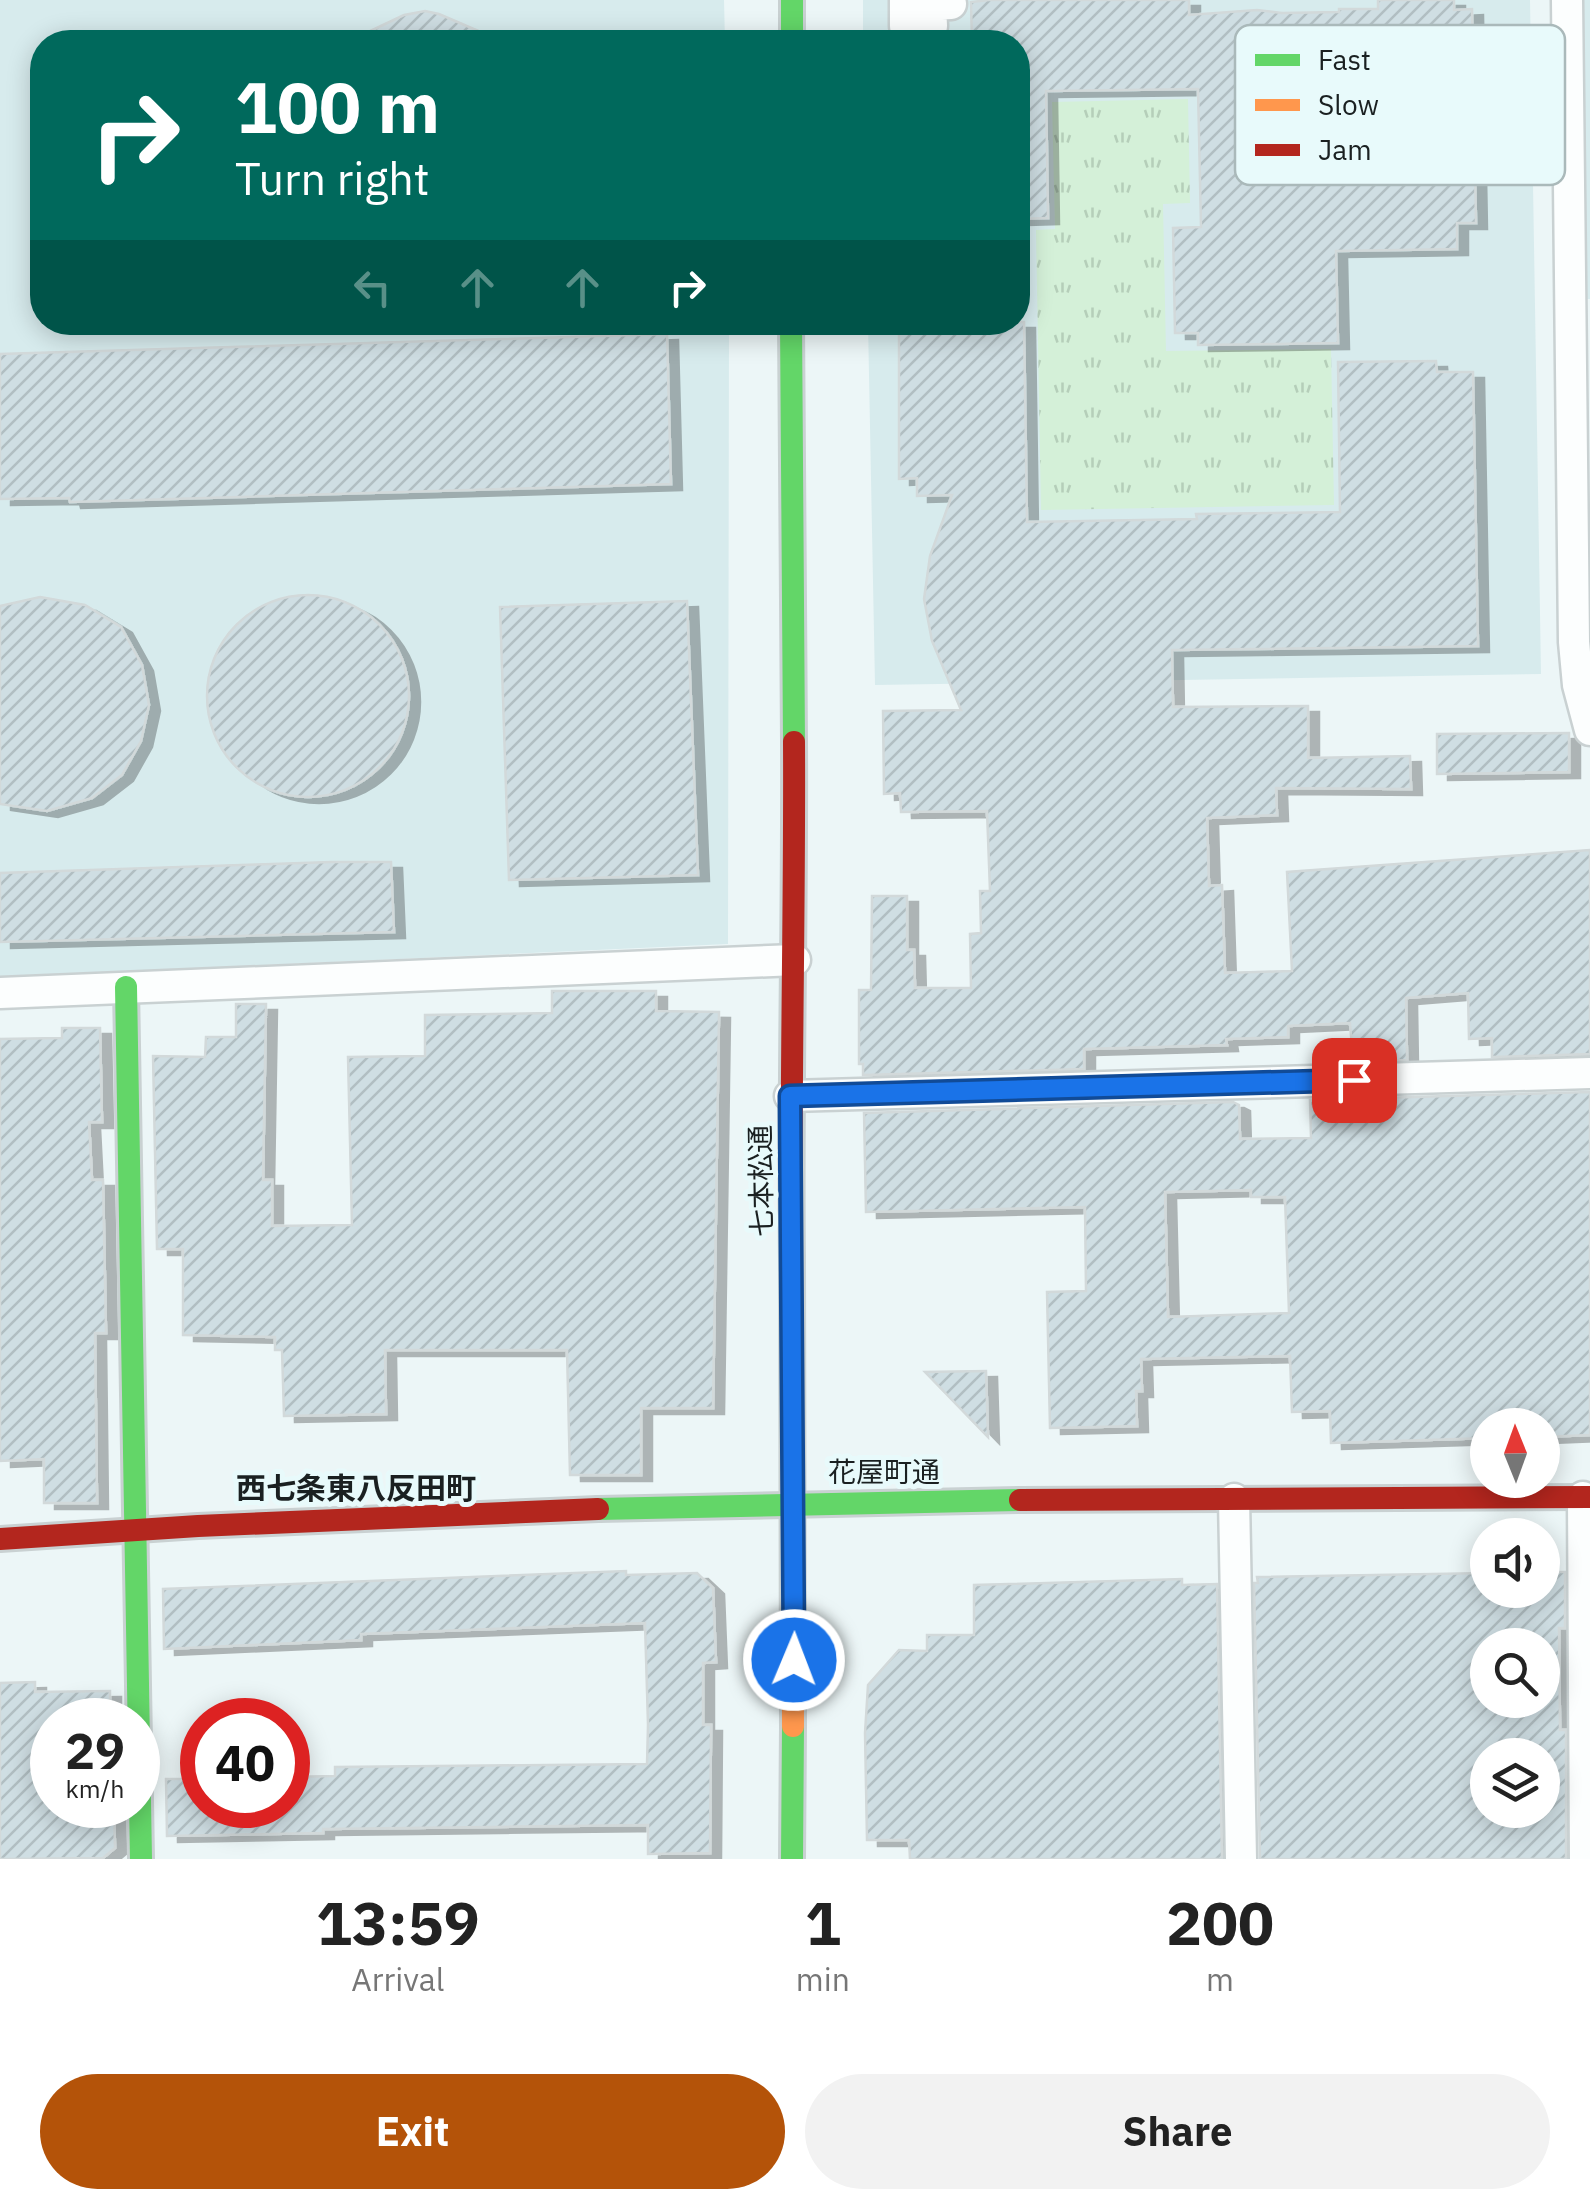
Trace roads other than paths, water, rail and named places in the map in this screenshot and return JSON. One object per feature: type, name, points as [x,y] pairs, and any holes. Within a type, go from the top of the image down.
[{"type":"street","points":[[792,0],[792,30]]},
{"type":"street","points":[[904,0],[905,26],[932,26],[931,4],[950,4],[950,0]]},
{"type":"street","points":[[1566,0],[1578,50],[1580,314],[1574,642],[1578,685],[1590,730]]},
{"type":"street","name":"七本松通","points":[[791,335],[795,960],[790,1096],[795,1502],[792,1859]]},
{"type":"street","points":[[0,993],[795,960]]},
{"type":"street","points":[[126,987],[141,1859]]},
{"type":"street","points":[[790,1096],[1590,1073]]},
{"type":"street","points":[[1585,1859],[1586,1497]]},
{"type":"street","name":"花屋町通","points":[[0,1539],[138,1528],[795,1502],[1586,1497]]},
{"type":"street","points":[[1234,1500],[1242,1859]]},
{"type":"district","name":"西七条東八反田町","points":[[356,1489]]}]
